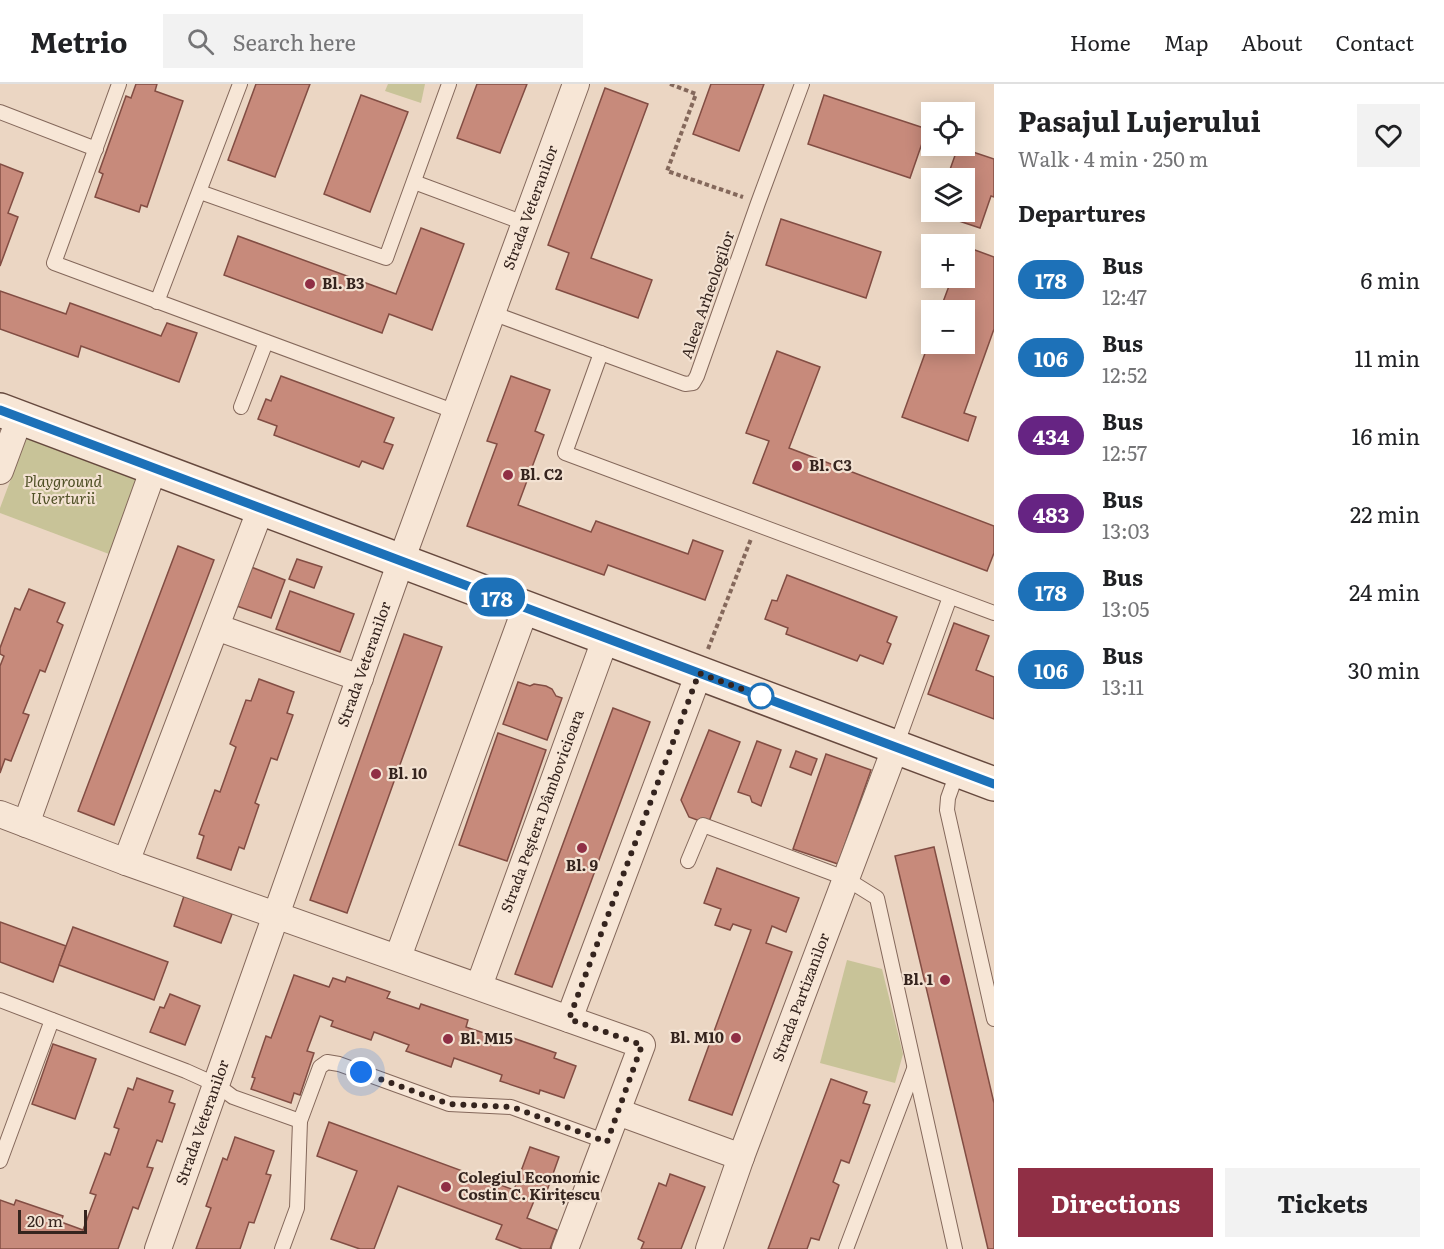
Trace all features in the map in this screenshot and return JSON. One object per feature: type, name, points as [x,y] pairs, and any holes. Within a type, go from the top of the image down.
[{"type":"main road","points":[[10,414],[994,784]]},
{"type":"street","name":"Strada Veteranilor","points":[[158,1249],[401,561],[576,84]]},
{"type":"street","points":[[0,471],[10,414]]},
{"type":"street","points":[[26,824],[154,468]]},
{"type":"street","points":[[126,862],[261,508]]},
{"type":"street","points":[[398,957],[526,608]]},
{"type":"street","points":[[216,627],[360,678]]},
{"type":"street","name":"Strada Peștera Dâmbovicioara","points":[[479,986],[606,637]]},
{"type":"street","points":[[569,1019],[699,673]]},
{"type":"street","name":"Strada Partizanilor","points":[[709,1249],[741,1157],[896,746]]},
{"type":"street","points":[[0,814],[126,862],[642,1045],[565,1249]]},
{"type":"street","points":[[618,1112],[741,1157]]},
{"type":"lane","points":[[119,84],[54,263],[456,412]]},
{"type":"lane","points":[[157,302],[240,84]]},
{"type":"lane","points":[[200,192],[386,258],[449,84]]},
{"type":"lane","name":"Aleea Arheologilor","points":[[492,313],[685,384],[693,383],[802,84]]},
{"type":"lane","points":[[0,112],[96,149]]},
{"type":"lane","points":[[414,182],[524,224]]},
{"type":"lane","points":[[241,406],[266,342]]},
{"type":"lane","points":[[601,353],[564,453],[757,523],[950,597],[978,605],[994,613]]},
{"type":"lane","points":[[896,746],[950,597]]},
{"type":"lane","points":[[957,770],[948,798],[947,810],[994,1019]]},
{"type":"lane","points":[[688,861],[703,825],[845,878],[877,898],[955,1249]]},
{"type":"lane","points":[[0,1000],[217,1085],[233,1097],[300,1121]]},
{"type":"lane","points":[[0,1161],[52,1020]]},
{"type":"lane","points":[[282,1249],[297,1208],[300,1121],[320,1067],[327,1062],[339,1064],[449,1104],[512,1107],[607,1142]]},
{"type":"lane","points":[[846,1249],[914,1068]]},
{"type":"path","points":[[670,84],[696,94],[667,171],[758,203]]},
{"type":"path","points":[[699,673],[757,523]]},
{"type":"green space","points":[[388,84],[425,84],[421,103],[385,91]]},
{"type":"green space","name":"Playground Uverturii","points":[[29,431],[139,472],[109,554],[0,513]]},
{"type":"green space","points":[[847,960],[882,969],[903,1054],[895,1083],[820,1063]]},
{"type":"building","points":[[136,84],[157,84],[155,91],[183,101],[147,207],[141,205],[139,212],[95,197],[103,174],[99,172],[126,96],[131,98]]},
{"type":"building","points":[[256,84],[310,84],[275,177],[228,160]]},
{"type":"building","points":[[477,84],[527,84],[500,153],[457,138]]},
{"type":"building","points":[[711,84],[764,84],[739,151],[693,134]]},
{"type":"building","points":[[605,88],[648,104],[591,258],[652,280],[638,318],[556,289],[569,253],[548,245]]},
{"type":"building","points":[[361,95],[408,112],[370,212],[324,194]]},
{"type":"building","points":[[824,95],[921,127],[921,146],[910,178],[808,144]]},
{"type":"building","points":[[975,153],[994,159],[994,197],[991,196],[980,228],[962,222],[975,222],[975,168],[951,168],[955,156],[975,156]]},
{"type":"building","points":[[0,164],[23,173],[8,213],[18,217],[0,266]]},
{"type":"building","points":[[781,219],[881,252],[866,298],[766,265]]},
{"type":"building","name":"Bl. B3","points":[[421,228],[464,244],[432,330],[389,314],[382,333],[224,275],[238,236],[396,294]]},
{"type":"building","points":[[975,250],[994,257],[994,329],[964,413],[976,417],[968,441],[902,417],[925,354],[975,354],[975,300],[944,300],[948,288],[975,288]]},
{"type":"building","points":[[0,291],[66,314],[70,303],[161,336],[167,323],[197,333],[179,382],[81,346],[78,357],[0,329]]},
{"type":"building","name":"Bl. C3","points":[[777,351],[820,367],[789,448],[994,526],[994,553],[987,571],[753,483],[769,441],[746,433]]},
{"type":"building","points":[[281,376],[394,418],[384,442],[393,445],[383,469],[362,461],[359,467],[274,435],[277,426],[258,419],[266,399],[271,401]]},
{"type":"building","name":"Bl. C2","points":[[511,376],[550,390],[535,431],[544,435],[518,505],[591,532],[596,521],[688,554],[693,540],[723,551],[705,600],[608,565],[604,575],[467,526],[497,444],[487,441]]},
{"type":"building","points":[[178,546],[214,560],[114,825],[78,811]]},
{"type":"building","points":[[297,559],[322,567],[314,588],[289,579]]},
{"type":"building","points":[[246,565],[285,580],[271,618],[231,604]]},
{"type":"building","points":[[787,575],[897,617],[887,642],[891,644],[883,664],[860,655],[857,661],[786,634],[788,628],[765,619],[772,600],[777,601]]},
{"type":"building","points":[[29,589],[65,603],[57,622],[63,625],[45,672],[40,670],[23,713],[29,715],[11,761],[5,759],[0,773],[0,666],[4,656],[0,654],[0,648],[15,608],[20,610]]},
{"type":"building","points":[[290,591],[354,614],[340,652],[276,629]]},
{"type":"building","points":[[954,623],[989,636],[976,670],[994,677],[994,719],[928,694]]},
{"type":"building","name":"Bl. 10","points":[[404,634],[442,647],[347,913],[310,900]]},
{"type":"building","points":[[259,679],[294,692],[287,713],[293,715],[277,760],[271,758],[255,803],[259,805],[244,849],[239,847],[231,870],[197,858],[204,836],[199,834],[215,790],[220,792],[236,747],[230,744],[246,700],[251,701]]},
{"type":"building","points":[[518,682],[530,686],[534,684],[546,686],[552,689],[556,696],[562,698],[547,740],[503,724]]},
{"type":"building","name":"Bl. 9","points":[[613,708],[650,722],[552,987],[515,974]]},
{"type":"building","points":[[709,730],[740,742],[708,824],[689,817],[681,800]]},
{"type":"building","points":[[498,733],[546,750],[507,861],[459,845]]},
{"type":"building","points":[[757,741],[781,750],[761,806],[752,802],[750,796],[738,792]]},
{"type":"building","points":[[796,751],[817,759],[811,775],[790,767]]},
{"type":"building","points":[[826,754],[871,770],[838,864],[793,849]]},
{"type":"building","name":"Bl. 1","points":[[934,847],[994,1103],[994,1249],[988,1249],[895,856]]},
{"type":"building","name":"Bl. M10","points":[[717,868],[799,898],[786,932],[772,926],[766,943],[792,952],[732,1115],[689,1100],[751,930],[733,924],[730,930],[715,925],[721,909],[704,903]]},
{"type":"building","points":[[184,896],[232,914],[221,943],[174,926]]},
{"type":"building","points":[[0,922],[66,946],[53,982],[0,962]]},
{"type":"building","points":[[73,927],[168,962],[154,1000],[59,965]]},
{"type":"building","name":"Bl. M15","points":[[294,975],[329,987],[333,978],[345,982],[347,977],[390,992],[387,998],[419,1009],[421,1004],[468,1020],[466,1027],[511,1042],[513,1038],[556,1053],[554,1058],[576,1066],[564,1098],[540,1090],[539,1094],[500,1081],[502,1075],[454,1058],[451,1067],[406,1051],[409,1045],[374,1032],[371,1040],[331,1026],[333,1021],[320,1016],[307,1051],[314,1053],[300,1095],[294,1093],[291,1103],[251,1089],[255,1078],[252,1077],[266,1036],[271,1038]]},
{"type":"building","points":[[170,994],[200,1006],[185,1045],[150,1032],[160,1007],[164,1008]]},
{"type":"building","points":[[53,1044],[96,1059],[75,1119],[32,1104]]},
{"type":"building","points":[[137,1078],[173,1091],[169,1102],[175,1104],[162,1142],[157,1140],[147,1167],[153,1168],[138,1209],[133,1207],[118,1249],[0,1249],[0,1200],[14,1205],[16,1200],[63,1216],[61,1222],[83,1230],[96,1195],[90,1193],[105,1153],[110,1155],[119,1129],[114,1127],[128,1088],[133,1090]]},
{"type":"building","points":[[831,1079],[867,1092],[863,1103],[870,1105],[849,1163],[841,1160],[833,1182],[839,1185],[819,1240],[811,1238],[807,1249],[768,1249]]},
{"type":"building","points":[[329,1122],[514,1190],[530,1147],[559,1157],[544,1199],[536,1196],[527,1218],[557,1230],[550,1249],[522,1249],[496,1239],[502,1225],[398,1186],[374,1249],[360,1249],[331,1239],[357,1171],[317,1156]]},
{"type":"building","points":[[235,1137],[274,1151],[266,1174],[271,1175],[254,1223],[249,1222],[240,1249],[196,1249],[211,1208],[206,1206],[223,1158],[227,1160]]},
{"type":"building","points":[[670,1174],[705,1187],[681,1249],[641,1249],[644,1242],[638,1239],[659,1183],[666,1186]]},
{"type":"bus line","name":"178","points":[[0,410],[994,784]]},
{"type":"place","name":"Bl. B3","points":[[310,284]]},
{"type":"place","name":"Bl. C3","points":[[797,466]]},
{"type":"place","name":"Bl. C2","points":[[508,475]]},
{"type":"place","name":"Bl. 10","points":[[376,774]]},
{"type":"place","name":"Bl. 9","points":[[582,848]]},
{"type":"place","name":"Bl. 1","points":[[945,980]]},
{"type":"place","name":"Bl. M10","points":[[736,1038]]},
{"type":"place","name":"Bl. M15","points":[[448,1039]]},
{"type":"place","name":"Colegiul Economic Costin C. Kirițescu","points":[[446,1187]]},
{"type":"route","points":[[361,1072],[449,1104],[512,1107],[607,1142],[642,1045],[569,1019],[699,673],[761,696]]}]
